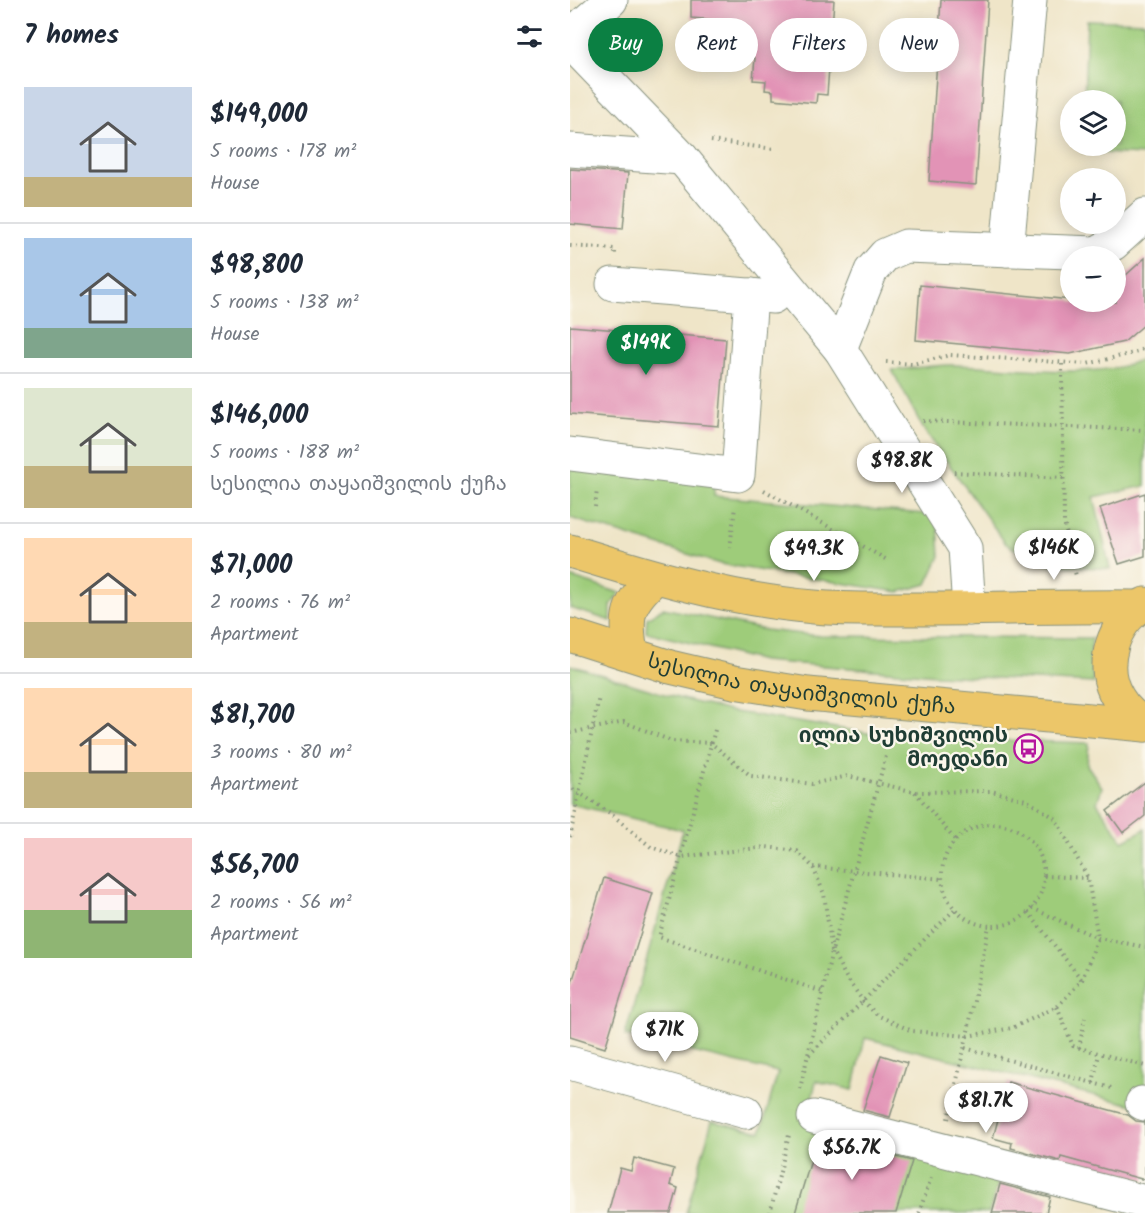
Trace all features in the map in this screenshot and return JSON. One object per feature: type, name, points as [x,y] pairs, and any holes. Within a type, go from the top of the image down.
[{"type":"main road","points":[[570,551],[655,578],[743,597],[815,608],[969,609],[1142,606]]},
{"type":"main road","points":[[631,654],[627,627],[629,610],[639,593],[655,578]]},
{"type":"main road","points":[[1142,606],[1124,621],[1114,638],[1109,658],[1110,678],[1117,697],[1129,713],[1145,725]]},
{"type":"main road","name":"სესილია თაყაიშვილის ქუჩა","points":[[570,635],[670,667],[734,682],[808,694],[1145,725]]},
{"type":"street","points":[[570,36],[610,0]]},
{"type":"street","points":[[1007,250],[1030,0]]},
{"type":"street","points":[[570,42],[671,146],[848,361],[965,548],[969,609]]},
{"type":"street","points":[[570,150],[671,146]]},
{"type":"street","points":[[848,361],[871,271],[885,255],[906,246],[1096,253],[1113,244],[1145,215]]},
{"type":"street","points":[[613,284],[799,299]]},
{"type":"street","points":[[570,454],[738,475],[751,295]]},
{"type":"street","points":[[571,1066],[746,1112]]},
{"type":"street","points":[[802,1112],[1138,1205]]},
{"type":"path","points":[[671,146],[775,149]]},
{"type":"path","points":[[848,361],[913,364],[950,355],[1087,364],[1138,352],[1145,347]]},
{"type":"path","points":[[1062,363],[1064,522],[1076,576]]},
{"type":"path","points":[[916,421],[1145,430]]},
{"type":"path","points":[[950,472],[1063,478]]},
{"type":"path","points":[[730,548],[738,475],[889,561]]},
{"type":"path","points":[[570,837],[599,697]]},
{"type":"path","points":[[570,734],[624,722],[672,741],[711,743],[751,777],[812,784],[848,776],[915,792],[991,791],[1026,800],[1055,818],[1088,878],[1098,938],[1082,980],[1057,1007],[1011,1028],[968,1036],[912,1031],[877,1015],[863,1001],[846,977],[832,951],[824,894],[813,867],[797,851],[766,847],[681,857],[651,847],[610,813],[570,787]]},
{"type":"path","points":[[715,729],[659,937],[824,992]]},
{"type":"path","points":[[770,1213],[802,1112],[809,1055],[832,951],[885,756]]},
{"type":"path","points":[[915,792],[955,840]]},
{"type":"path","points":[[995,824],[1010,826],[1033,843],[1041,859],[1044,876],[1041,893],[1028,912],[1010,923],[989,926],[971,921],[955,909],[946,895],[942,879],[947,851],[955,840],[981,825],[995,824]]},
{"type":"path","points":[[813,867],[942,879]]},
{"type":"path","points":[[1044,876],[1088,878]]},
{"type":"path","points":[[1032,908],[1098,938],[1145,948]]},
{"type":"path","points":[[809,1055],[955,909]]},
{"type":"path","points":[[1028,912],[1082,980]]},
{"type":"path","points":[[941,1150],[968,1036],[989,926]]},
{"type":"path","points":[[1057,1007],[1073,1046],[1145,1066]]},
{"type":"path","points":[[1078,1048],[1085,1018]]},
{"type":"path","points":[[965,1048],[1125,1092],[1143,1104]]},
{"type":"path","points":[[1093,1083],[1099,1054]]},
{"type":"green space","points":[[1087,20],[1145,22],[1145,155],[1126,154],[1126,90],[1084,90]]},
{"type":"green space","points":[[1145,356],[1145,486],[1094,497],[1110,569],[1041,564],[1006,544],[923,428],[892,370],[971,365],[1081,371],[1129,364]]},
{"type":"green space","points":[[570,444],[715,455],[714,496],[926,514],[937,506],[940,556],[927,584],[899,592],[720,564],[570,518]]},
{"type":"green space","points":[[570,577],[620,593],[611,605],[611,621],[570,608]]},
{"type":"green space","points":[[663,608],[765,630],[821,636],[1092,638],[1090,660],[1094,683],[937,675],[762,661],[646,632],[647,618]]},
{"type":"green space","points":[[570,665],[674,697],[729,711],[886,736],[1089,743],[1087,765],[1102,787],[1097,803],[1123,841],[1145,829],[1145,1108],[865,1038],[853,1090],[816,1081],[810,1108],[1001,1174],[989,1213],[686,1213],[712,1121],[761,1132],[778,1072],[625,1036],[683,830],[570,804]]},
{"type":"building","points":[[691,0],[834,0],[833,18],[770,18],[770,72],[829,72],[827,95],[817,94],[816,103],[773,99],[773,91],[765,90],[766,81],[753,80],[754,72],[758,72],[758,18],[691,18]]},
{"type":"building","points":[[941,0],[988,0],[976,185],[929,181],[936,72],[959,72],[959,18],[940,18]]},
{"type":"building","points":[[570,169],[628,173],[623,229],[570,224]]},
{"type":"building","points":[[1145,258],[1145,324],[1124,342],[1070,354],[916,340],[920,285],[1060,299],[1060,312],[1126,312],[1126,275]]},
{"type":"building","points":[[570,326],[726,339],[719,426],[570,414]]},
{"type":"building","points":[[1145,493],[1145,556],[1119,564],[1100,508]]},
{"type":"building","points":[[1145,782],[1145,816],[1123,833],[1107,811]]},
{"type":"building","points":[[604,878],[653,893],[605,1048],[570,1037],[570,989]]},
{"type":"building","points":[[881,1055],[907,1063],[890,1117],[863,1110]]},
{"type":"building","points":[[1008,1082],[1128,1115],[1136,1121],[1145,1122],[1145,1180],[1061,1157],[1060,1161],[1011,1148],[1012,1143],[993,1138]]},
{"type":"building","points":[[818,1137],[912,1161],[896,1213],[795,1213]]},
{"type":"building","points":[[634,1158],[674,1169],[670,1185],[678,1188],[671,1213],[608,1213],[620,1168],[631,1171]]},
{"type":"building","points":[[1000,1184],[1050,1197],[1046,1213],[992,1213]]},
{"type":"place","name":"ილია სუხიშვილის მოედანი","points":[[1029,748]]}]
